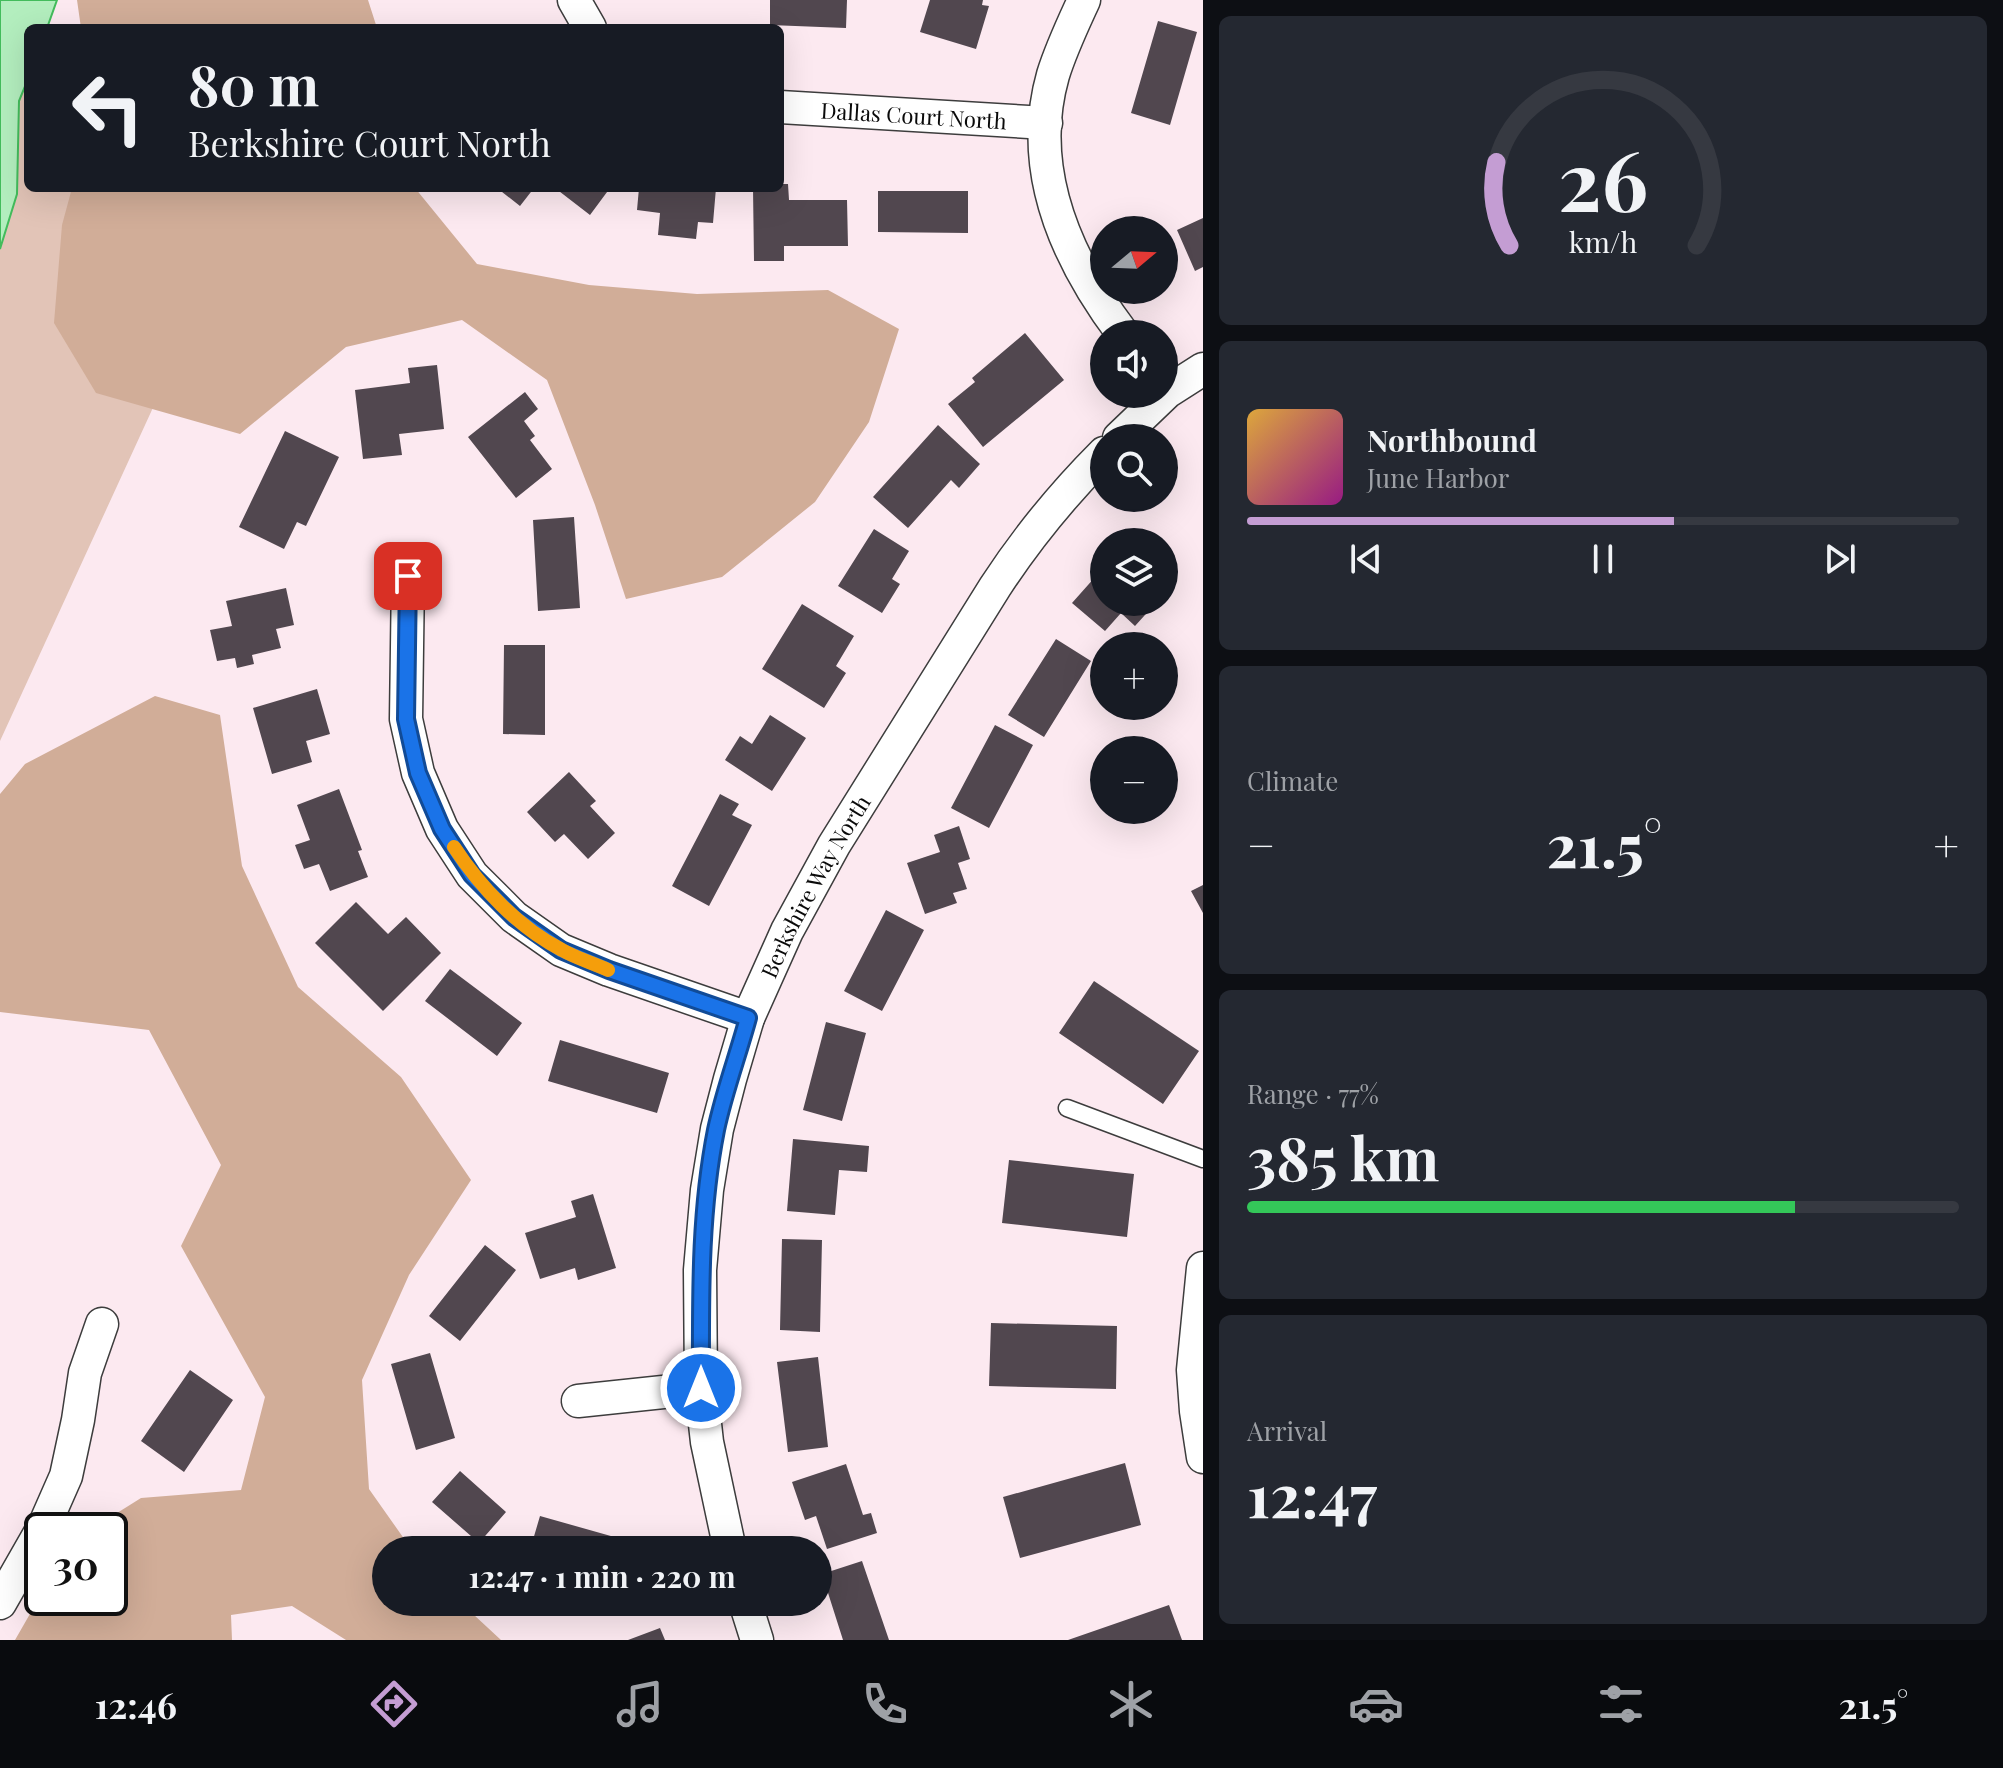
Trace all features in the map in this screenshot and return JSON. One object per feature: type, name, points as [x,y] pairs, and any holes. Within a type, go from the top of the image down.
[{"type":"street","points":[[574,0],[588,24]]},
{"type":"street","points":[[1084,0],[1053,76],[1046,123],[1048,169],[1057,220],[1078,267],[1114,320]]},
{"type":"street","name":"Dallas Court North","points":[[784,107],[1046,123]]},
{"type":"street","points":[[1178,383],[1203,369]]},
{"type":"street","points":[[1133,424],[1148,408]]},
{"type":"street","name":"Berkshire Way North","points":[[727,1536],[707,1442],[701,1388],[700,1270],[707,1190],[717,1129],[748,1018],[787,931],[834,845],[1022,546],[1090,468]]},
{"type":"street","points":[[408,576],[406,719],[418,773],[442,829],[472,875],[514,917],[561,950],[748,1018]]},
{"type":"street","points":[[1203,1268],[1196,1411],[1203,1457]]},
{"type":"street","points":[[0,1603],[44,1526],[66,1476],[85,1373],[102,1324]]},
{"type":"street","points":[[578,1401],[701,1388]]},
{"type":"street","points":[[749,1616],[757,1640]]},
{"type":"lane","points":[[1067,1108],[1203,1159]]},
{"type":"shaded area","points":[[0,0],[57,0],[48,24],[24,24],[24,89],[19,101],[17,194],[0,249]]},
{"type":"shaded area","points":[[77,0],[368,0],[376,24],[80,24]]},
{"type":"shaded area","points":[[24,89],[24,192],[226,192],[207,290],[0,741],[0,249],[19,101]]},
{"type":"shaded area","points":[[71,192],[418,192],[477,264],[589,285],[697,294],[828,290],[899,329],[869,422],[815,502],[722,577],[626,599],[595,505],[547,380],[462,320],[346,347],[240,434],[96,393],[54,323],[62,225]]},
{"type":"shaded area","points":[[155,696],[220,715],[242,866],[298,987],[401,1077],[471,1180],[409,1275],[362,1380],[369,1489],[402,1536],[372,1536],[372,1616],[475,1616],[501,1640],[346,1640],[292,1606],[231,1615],[232,1640],[15,1640],[29,1616],[128,1616],[128,1512],[119,1512],[141,1498],[241,1490],[265,1397],[181,1246],[221,1165],[149,1030],[0,1012],[0,794],[25,764]]},
{"type":"building","points":[[770,0],[847,0],[846,28],[770,24]]},
{"type":"building","points":[[930,0],[983,0],[982,5],[989,6],[976,49],[920,32]]},
{"type":"building","points":[[1158,21],[1197,32],[1170,125],[1131,113]]},
{"type":"building","points":[[784,184],[788,184],[789,200],[847,200],[848,246],[784,246],[784,261],[754,261],[753,192],[784,192]]},
{"type":"building","points":[[878,191],[968,191],[968,233],[878,232]]},
{"type":"building","points":[[502,192],[531,192],[520,206]]},
{"type":"building","points":[[560,192],[607,192],[590,215]]},
{"type":"building","points":[[639,192],[716,192],[713,223],[698,222],[696,239],[658,235],[660,213],[637,210]]},
{"type":"building","points":[[1203,218],[1203,267],[1195,271],[1178,230]]},
{"type":"building","points":[[1025,333],[1064,380],[983,447],[948,404],[975,382],[972,378]]},
{"type":"building","points":[[437,365],[444,429],[399,434],[402,455],[363,459],[355,390],[410,383],[408,368]]},
{"type":"building","points":[[525,392],[538,409],[524,421],[535,436],[530,440],[552,469],[516,498],[468,437]]},
{"type":"building","points":[[938,425],[980,464],[959,488],[951,480],[908,528],[873,497]]},
{"type":"building","points":[[285,431],[339,457],[306,526],[297,522],[284,549],[239,527]]},
{"type":"building","points":[[574,517],[580,608],[538,611],[533,520]]},
{"type":"building","points":[[874,529],[909,551],[892,579],[900,584],[882,613],[838,586]]},
{"type":"building","points":[[1090,583],[1090,616],[1118,616],[1105,631],[1072,603]]},
{"type":"building","points":[[286,588],[294,625],[276,629],[281,648],[252,655],[254,664],[237,668],[235,658],[217,661],[210,630],[232,626],[226,601]]},
{"type":"building","points":[[802,604],[854,636],[836,666],[846,673],[824,708],[762,669]]},
{"type":"building","points":[[1124,616],[1144,616],[1135,626]]},
{"type":"building","points":[[1056,639],[1090,660],[1044,737],[1008,715]]},
{"type":"building","points":[[504,645],[545,645],[545,735],[503,734]]},
{"type":"building","points":[[317,689],[330,734],[306,741],[312,762],[272,774],[253,708]]},
{"type":"building","points":[[770,715],[806,738],[772,791],[725,760],[740,736],[752,744]]},
{"type":"building","points":[[995,725],[1033,745],[989,828],[951,808]]},
{"type":"building","points":[[569,772],[596,801],[590,806],[615,833],[588,859],[564,834],[555,842],[527,812]]},
{"type":"building","points":[[339,789],[362,850],[358,851],[368,877],[330,891],[319,864],[304,869],[295,845],[310,840],[297,805]]},
{"type":"building","points":[[720,794],[739,804],[732,815],[752,825],[709,906],[672,886]]},
{"type":"building","points":[[959,826],[970,859],[958,863],[967,889],[953,893],[957,903],[925,914],[907,863],[940,852],[934,835]]},
{"type":"building","points":[[1203,885],[1203,913],[1191,891]]},
{"type":"building","points":[[356,902],[388,934],[406,917],[441,953],[383,1011],[315,943]]},
{"type":"building","points":[[886,910],[924,930],[882,1011],[844,991]]},
{"type":"building","points":[[450,969],[522,1023],[497,1056],[425,1001]]},
{"type":"building","points":[[1094,981],[1199,1051],[1163,1104],[1059,1033]]},
{"type":"building","points":[[826,1022],[866,1033],[842,1121],[803,1110]]},
{"type":"building","points":[[560,1040],[669,1073],[657,1113],[548,1081]]},
{"type":"building","points":[[793,1139],[869,1146],[867,1172],[839,1170],[835,1215],[787,1211]]},
{"type":"building","points":[[1009,1160],[1134,1174],[1127,1237],[1002,1223]]},
{"type":"building","points":[[593,1194],[616,1268],[578,1280],[575,1268],[540,1279],[525,1233],[576,1217],[571,1201]]},
{"type":"building","points":[[782,1239],[822,1240],[820,1332],[780,1330]]},
{"type":"building","points":[[485,1245],[516,1270],[460,1341],[429,1316]]},
{"type":"building","points":[[991,1323],[1117,1326],[1116,1389],[989,1386]]},
{"type":"building","points":[[430,1353],[455,1438],[416,1450],[391,1364]]},
{"type":"building","points":[[818,1357],[828,1447],[788,1452],[777,1362]]},
{"type":"building","points":[[190,1370],[233,1400],[184,1472],[141,1441]]},
{"type":"building","points":[[1125,1463],[1141,1525],[1020,1558],[1003,1497]]},
{"type":"building","points":[[846,1464],[863,1515],[871,1513],[877,1533],[832,1547],[832,1536],[823,1536],[816,1516],[805,1520],[792,1482]]},
{"type":"building","points":[[460,1471],[506,1512],[485,1536],[471,1536],[432,1502]]},
{"type":"building","points":[[540,1516],[611,1536],[534,1536]]},
{"type":"building","points":[[862,1561],[889,1640],[843,1640],[832,1605],[832,1571]]},
{"type":"building","points":[[1169,1605],[1182,1640],[1068,1640]]},
{"type":"building","points":[[660,1628],[665,1640],[628,1640]]},
{"type":"slow traffic","points":[[454,847],[472,875],[514,917],[561,950],[608,970]]},
{"type":"route","points":[[408,576],[406,719],[418,773],[442,829],[472,875],[514,917],[561,950],[748,1018],[717,1129],[707,1190],[700,1270],[701,1388]]}]
